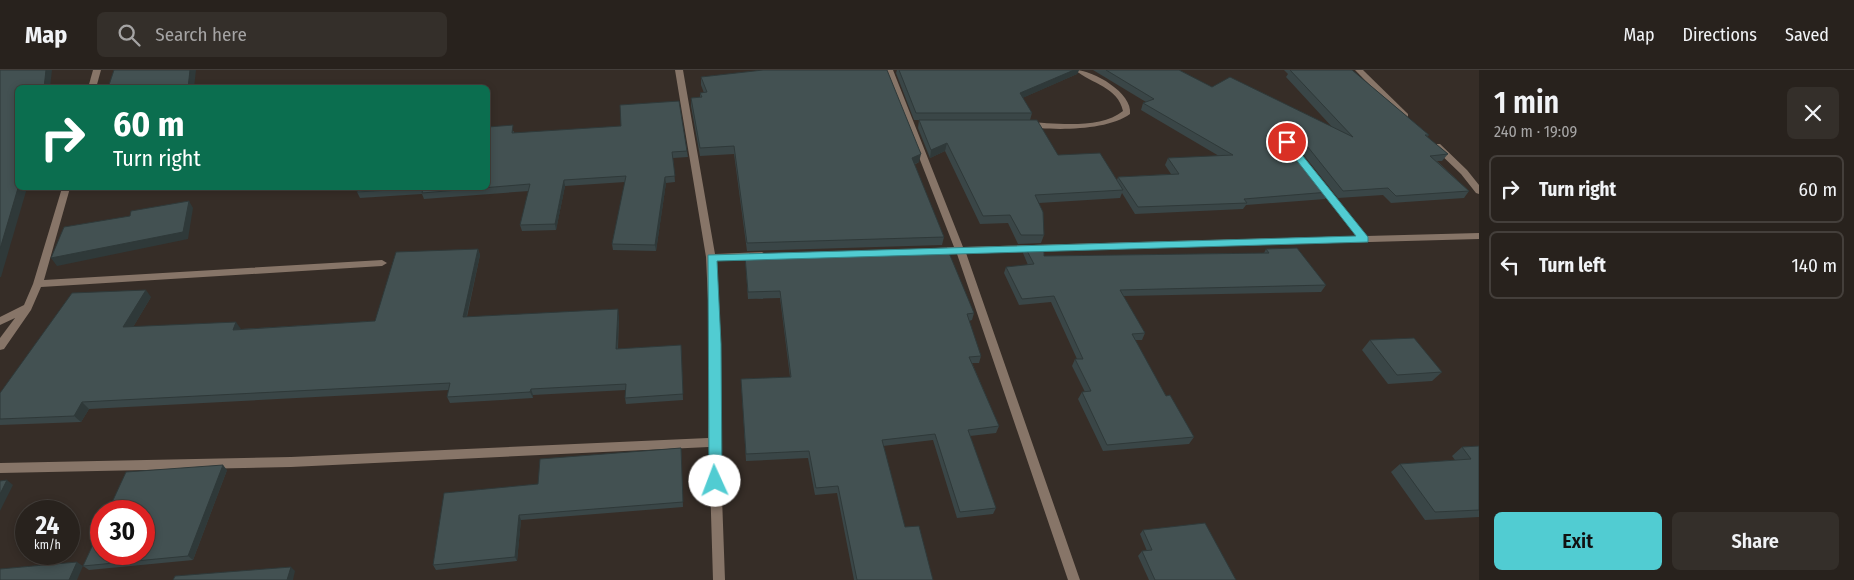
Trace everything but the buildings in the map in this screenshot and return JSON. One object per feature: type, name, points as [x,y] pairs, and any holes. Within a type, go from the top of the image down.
[{"type":"street","points":[[93,85],[97,70]]},
{"type":"street","points":[[679,70],[711,257],[715,344],[714,442],[719,580]]},
{"type":"street","points":[[889,70],[915,124],[1074,580]]},
{"type":"street","points":[[1015,124],[1096,124],[1110,122],[1124,116],[1127,112],[1127,106],[1120,96],[1078,70]]},
{"type":"street","points":[[1359,70],[1410,121]]},
{"type":"street","points":[[1431,140],[1464,172],[1479,191]]},
{"type":"street","points":[[1316,180],[1364,240]]},
{"type":"street","points":[[0,346],[28,307],[38,284],[65,190]]},
{"type":"street","points":[[920,251],[1479,236]]},
{"type":"street","points":[[711,257],[774,255]]},
{"type":"street","points":[[38,284],[382,263]]},
{"type":"street","points":[[0,321],[28,307]]},
{"type":"street","points":[[0,468],[291,462],[714,442]]},
{"type":"route","points":[[715,481],[715,344],[711,257],[1364,240],[1287,142]]}]
